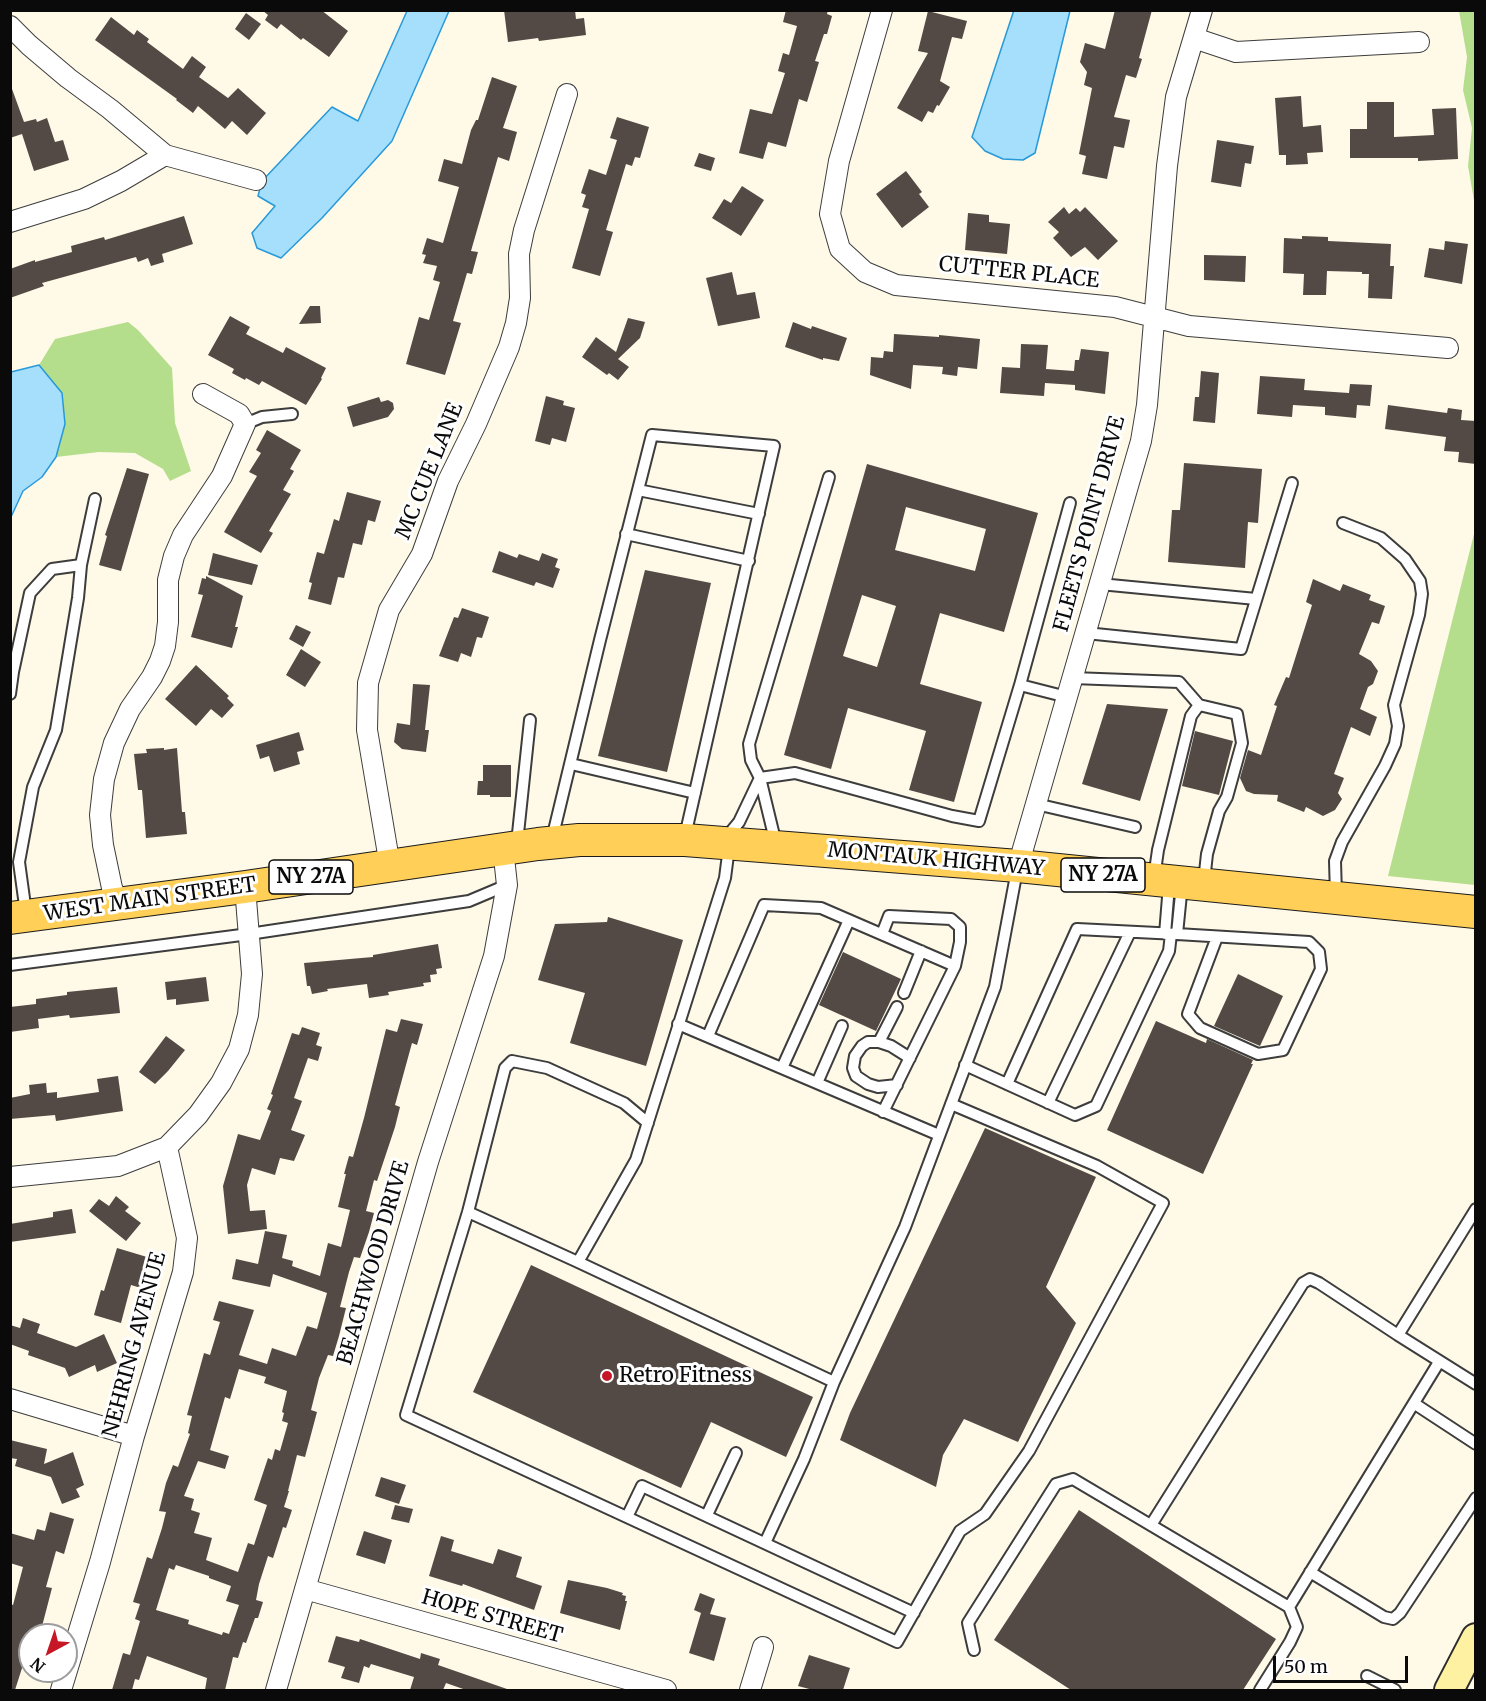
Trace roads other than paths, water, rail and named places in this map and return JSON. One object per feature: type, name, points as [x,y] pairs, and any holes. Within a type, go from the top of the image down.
[{"type":"main road","name":"MONTAUK HIGHWAY","points":[[510,848],[579,840],[685,840],[1018,866],[1476,912]]},
{"type":"main road","name":"WEST MAIN STREET","points":[[18,917],[245,887],[510,848]]},
{"type":"main road","points":[[1449,1690],[1476,1638]]},
{"type":"street","name":"CUTTER PLACE","points":[[882,10],[839,161],[830,214],[840,249],[865,272],[896,285],[1114,307],[1189,326],[1448,348]]},
{"type":"street","name":"FLEETS POINT DRIVE","points":[[1018,866],[1141,441],[1147,405],[1167,166],[1176,97],[1202,10]]},
{"type":"street","points":[[10,26],[28,45],[165,155],[256,180]]},
{"type":"street","points":[[1194,38],[1236,52],[1419,42]]},
{"type":"street","name":"MC CUE LANE","points":[[390,866],[367,730],[368,683],[389,610],[422,554],[448,481],[476,424],[509,347],[520,298],[519,254],[524,230],[567,94]]},
{"type":"street","points":[[10,222],[84,199],[121,181],[165,155]]},
{"type":"street","points":[[119,904],[112,888],[103,845],[100,815],[104,779],[118,734],[130,709],[152,677],[165,646],[168,622],[168,580],[174,556],[183,535],[222,477],[245,424],[239,414],[203,394]]},
{"type":"street","name":"BEACHWOOD DRIVE","points":[[276,1690],[428,1162],[494,956],[507,885],[510,848]]},
{"type":"street","points":[[10,1177],[118,1166],[167,1148],[203,1107],[221,1083],[238,1049],[248,1015],[252,974],[245,887]]},
{"type":"street","name":"NEHRING AVENUE","points":[[61,1690],[183,1272],[187,1238],[167,1148]]},
{"type":"street","points":[[10,1399],[134,1436]]},
{"type":"street","name":"HOPE STREET","points":[[305,1589],[666,1690]]},
{"type":"street","points":[[750,1690],[763,1647]]},
{"type":"lane","points":[[245,424],[262,417],[292,414]]},
{"type":"lane","points":[[551,843],[652,435],[774,446],[685,840]]},
{"type":"lane","points":[[777,847],[760,778],[751,760],[749,744],[829,477]]},
{"type":"lane","points":[[1086,633],[1241,649],[1292,483]]},
{"type":"lane","points":[[638,490],[759,514]]},
{"type":"lane","points":[[18,917],[15,859],[33,787],[56,730],[78,598],[81,565],[95,499]]},
{"type":"lane","points":[[760,778],[795,774],[952,816],[979,821],[1020,685],[1070,503]]},
{"type":"lane","points":[[1336,898],[1335,861],[1342,842],[1395,744],[1398,726],[1394,705],[1419,615],[1422,594],[1420,581],[1405,559],[1381,538],[1343,523]]},
{"type":"lane","points":[[627,534],[749,561]]},
{"type":"lane","points":[[10,694],[30,593],[52,569],[81,565]]},
{"type":"lane","points":[[1100,584],[1256,599]]},
{"type":"lane","points":[[10,636],[21,631]]},
{"type":"lane","points":[[1072,678],[1179,682],[1199,705],[1237,714],[1242,743],[1227,797],[1219,812],[1207,854],[1177,882]]},
{"type":"lane","points":[[1020,685],[1067,697]]},
{"type":"lane","points":[[965,1065],[1075,1115],[1096,1106],[1169,951],[1177,882],[1158,850],[1191,716],[1199,705]]},
{"type":"lane","points":[[510,848],[530,720]]},
{"type":"lane","points":[[571,764],[695,793]]},
{"type":"lane","points":[[578,1262],[636,1160],[725,878],[726,843],[760,778]]},
{"type":"lane","points":[[1036,804],[1135,826]]},
{"type":"lane","points":[[765,1543],[804,1459],[834,1382],[905,1227],[951,1104],[994,987],[1018,866]]},
{"type":"lane","points":[[10,965],[249,934],[470,900],[507,885]]},
{"type":"lane","points":[[708,1036],[764,905],[821,908],[955,966]]},
{"type":"lane","points":[[882,934],[889,916],[951,919],[960,927],[960,942],[955,966],[884,1112]]},
{"type":"lane","points":[[782,1068],[849,920]]},
{"type":"lane","points":[[1007,1084],[1077,929],[1309,942],[1320,952],[1321,969],[1282,1050],[1258,1054],[1200,1028],[1188,1014],[1217,937]]},
{"type":"lane","points":[[1048,1103],[1130,932]]},
{"type":"lane","points":[[904,993],[921,951]]},
{"type":"lane","points":[[879,1042],[897,1007]]},
{"type":"lane","points":[[678,1024],[939,1135]]},
{"type":"lane","points":[[817,1083],[842,1026]]},
{"type":"lane","points":[[897,1084],[878,1087],[867,1084],[856,1076],[853,1068],[855,1056],[868,1042],[879,1042],[891,1046],[910,1058]]},
{"type":"lane","points":[[648,1123],[624,1103],[547,1068],[512,1061],[505,1068],[468,1212],[406,1415],[897,1642],[960,1531],[985,1514],[1029,1450],[1163,1203],[1097,1166],[951,1104]]},
{"type":"lane","points":[[1398,1335],[1476,1209]]},
{"type":"lane","points":[[468,1212],[834,1382]]},
{"type":"lane","points":[[1151,1525],[1303,1283],[1310,1279],[1476,1384]]},
{"type":"lane","points":[[1289,1607],[1439,1362]]},
{"type":"lane","points":[[1415,1404],[1476,1444]]},
{"type":"lane","points":[[707,1515],[736,1453]]},
{"type":"lane","points":[[974,1650],[968,1623],[1056,1484],[1073,1479],[1289,1607],[1297,1626],[1290,1642],[1260,1690]]},
{"type":"lane","points":[[627,1517],[642,1486],[914,1613]]},
{"type":"lane","points":[[1310,1572],[1384,1617],[1393,1619],[1400,1613],[1476,1498]]},
{"type":"lane","points":[[1367,1676],[1395,1690]]},
{"type":"water","points":[[1014,10],[1070,11],[1035,153],[1023,160],[1003,159],[985,151],[972,137]]},
{"type":"water","points":[[407,11],[449,11],[392,141],[322,218],[281,258],[257,248],[252,233],[275,206],[258,196],[262,181],[332,107],[358,121]]},
{"type":"water","points":[[39,365],[62,393],[65,424],[56,457],[42,477],[23,491],[11,517],[11,372]]},
{"type":"place","name":"Retro Fitness","points":[[607,1376]]}]
